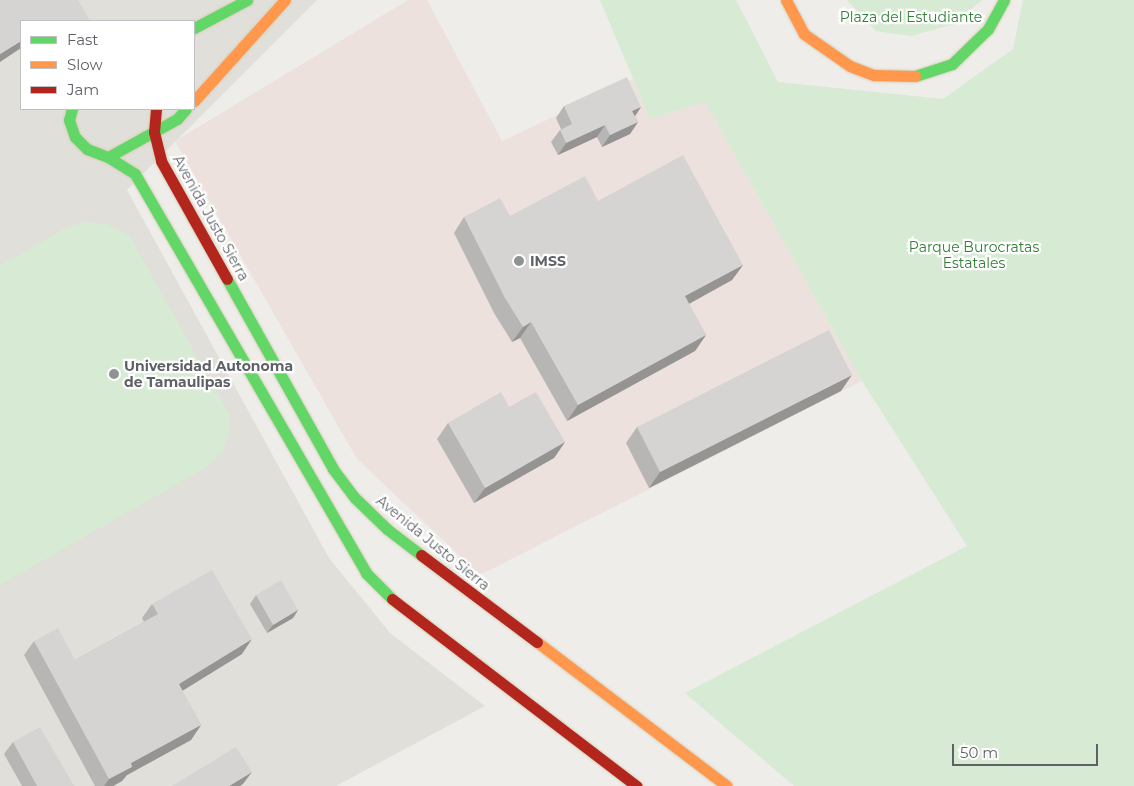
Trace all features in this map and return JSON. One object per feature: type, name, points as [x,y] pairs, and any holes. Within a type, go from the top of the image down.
[{"type":"main road","points":[[195,27],[247,0]]},
{"type":"main road","points":[[195,100],[285,0]]},
{"type":"main road","points":[[786,0],[804,34],[826,51],[850,66],[900,78],[926,75],[952,64],[988,29],[1004,0]]},
{"type":"main road","points":[[72,110],[69,120],[75,137],[87,149],[108,158],[135,174],[366,573],[381,591],[636,786]]},
{"type":"main road","name":"Avenida Justo Sierra","points":[[156,110],[154,132],[165,168],[333,469],[355,498],[387,529],[728,786]]},
{"type":"main road","points":[[108,158],[177,119],[185,110]]},
{"type":"shaded area","name":"Universidad Autonoma de Tamaulipas","points":[[0,0],[317,0],[127,190],[329,558],[390,633],[485,706],[336,786],[0,786]]},
{"type":"shaded area","name":"IMSS","points":[[408,0],[427,0],[502,141],[633,79],[650,119],[705,102],[862,381],[480,575],[357,459],[175,141]]},
{"type":"green space","name":"Parque Burocratas Estatales","points":[[600,0],[736,0],[778,82],[943,99],[1013,49],[1023,0],[1134,0],[1134,786],[794,786],[685,693],[967,546],[862,381],[705,102],[650,119]]},
{"type":"green space","name":"Plaza del Estudiante","points":[[847,0],[982,0],[954,24],[911,36],[876,31]]},
{"type":"green space","points":[[88,222],[106,224],[129,235],[229,414],[229,435],[222,452],[209,466],[0,585],[0,265],[68,227]]},
{"type":"building","points":[[0,0],[78,0],[89,20],[20,20],[20,42],[0,54]]},
{"type":"building","points":[[627,77],[641,107],[632,111],[638,122],[610,135],[605,125],[566,143],[560,130],[572,124],[564,106]]},
{"type":"building","points":[[683,155],[743,265],[685,296],[706,335],[578,405],[531,322],[523,327],[505,298],[464,217],[500,198],[510,216],[585,176],[598,201]]},
{"type":"building","points":[[829,330],[852,375],[660,472],[637,427]]},
{"type":"building","points":[[501,392],[509,407],[536,392],[565,442],[485,488],[448,423]]},
{"type":"building","points":[[212,570],[252,639],[179,684],[201,725],[131,763],[132,767],[109,779],[34,641],[58,628],[75,660],[158,614],[152,604]]},
{"type":"building","points":[[281,580],[298,610],[273,625],[256,595]]},
{"type":"building","points":[[40,727],[74,786],[37,786],[13,742]]},
{"type":"building","points":[[236,747],[252,772],[229,786],[172,786]]},
{"type":"traffic: fast","points":[[195,27],[247,0]]},
{"type":"traffic: fast","points":[[915,76],[952,64],[988,29],[1004,0]]},
{"type":"traffic: fast","points":[[72,110],[69,120],[75,137],[87,149],[108,157],[135,174],[366,573],[392,599]]},
{"type":"traffic: fast","points":[[108,157],[177,119],[185,110]]},
{"type":"traffic: fast","points":[[227,279],[333,469],[355,498],[387,529],[421,555]]},
{"type":"traffic: slow","points":[[195,100],[285,0]]},
{"type":"traffic: slow","points":[[786,0],[804,34],[850,66],[874,75],[915,76]]},
{"type":"traffic: slow","points":[[537,642],[727,786]]},
{"type":"traffic: jam","points":[[156,110],[154,132],[161,161],[227,279]]},
{"type":"traffic: jam","points":[[421,555],[537,642]]},
{"type":"traffic: jam","points":[[392,599],[637,786]]},
{"type":"place","name":"IMSS","points":[[519,261]]},
{"type":"place","name":"Universidad Autonoma de Tamaulipas","points":[[114,374]]}]
